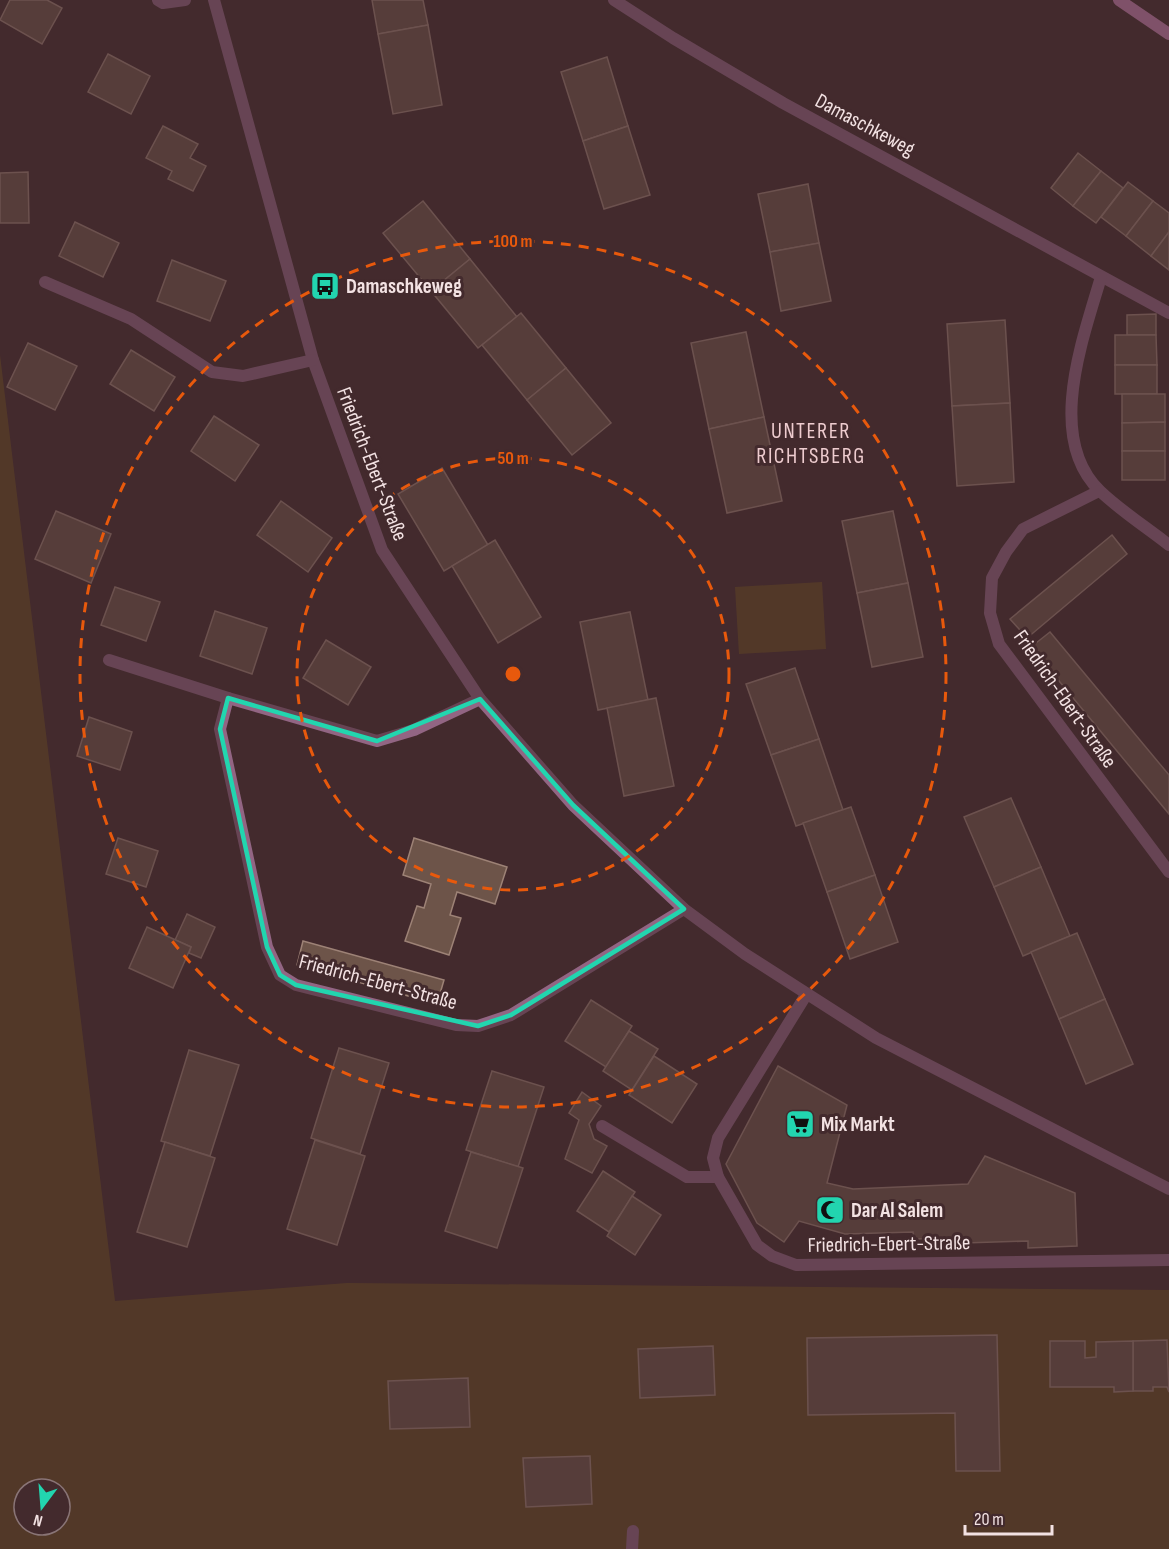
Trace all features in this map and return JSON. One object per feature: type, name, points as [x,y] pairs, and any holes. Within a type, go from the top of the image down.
[{"type":"main road","points":[[1119,0],[1169,34]]},
{"type":"street","points":[[158,0],[163,3],[185,0]]},
{"type":"street","name":"Friedrich-Ebert-Straße","points":[[214,0],[313,360],[382,550],[480,699],[573,805],[684,909],[806,995],[876,1038],[1169,1189]]},
{"type":"street","name":"Damaschkeweg","points":[[614,0],[783,103],[1169,313]]},
{"type":"street","points":[[1101,277],[1076,363],[1070,400],[1075,438],[1083,467],[1099,490],[1169,545]]},
{"type":"street","points":[[45,282],[131,319],[212,372],[243,376],[313,360]]},
{"type":"street","name":"Friedrich-Ebert-Straße","points":[[1099,490],[1023,529],[992,578],[990,614],[999,644],[1153,854],[1169,872]]},
{"type":"street","points":[[109,660],[228,698],[377,741],[414,730],[480,699]]},
{"type":"street","name":"Friedrich-Ebert-Straße","points":[[228,698],[220,729],[267,947],[280,975],[296,985],[456,1024],[478,1026],[511,1015],[684,909]]},
{"type":"street","name":"Friedrich-Ebert-Straße","points":[[806,995],[718,1138],[713,1158],[718,1177],[757,1245],[772,1256],[796,1265],[1169,1260]]},
{"type":"street","points":[[602,1126],[687,1177],[718,1177]]},
{"type":"street","points":[[632,1549],[633,1531]]},
{"type":"highlighted area","points":[[228,698],[377,741],[480,699],[573,805],[684,909],[511,1015],[478,1026],[296,985],[280,975],[267,947],[220,729]]},
{"type":"shaded area","points":[[0,355],[115,1301],[347,1283],[1169,1290],[1169,1549],[0,1549]]},
{"type":"shaded area","points":[[822,582],[826,649],[739,654],[735,587]]},
{"type":"building","points":[[10,0],[47,0],[62,8],[42,44],[0,20]]},
{"type":"building","points":[[372,0],[423,0],[428,25],[378,34]]},
{"type":"building","points":[[428,25],[442,105],[393,114],[378,34]]},
{"type":"building","points":[[108,54],[150,76],[131,114],[88,92]]},
{"type":"building","points":[[607,57],[628,126],[583,141],[561,72]]},
{"type":"building","points":[[163,126],[198,144],[190,158],[206,166],[193,191],[168,179],[172,171],[146,158]]},
{"type":"building","points":[[628,126],[650,195],[604,209],[583,141]]},
{"type":"building","points":[[1078,153],[1101,171],[1073,206],[1051,188]]},
{"type":"building","points":[[1101,171],[1123,188],[1096,223],[1073,206]]},
{"type":"building","points":[[28,172],[29,223],[0,223],[0,173]]},
{"type":"building","points":[[1128,182],[1153,201],[1126,236],[1101,217]]},
{"type":"building","points":[[808,184],[819,243],[770,252],[758,194]]},
{"type":"building","points":[[423,201],[470,259],[431,291],[383,233]]},
{"type":"building","points":[[1153,201],[1169,213],[1169,232],[1151,256],[1126,236]]},
{"type":"building","points":[[75,222],[119,243],[103,277],[59,256]]},
{"type":"building","points":[[1169,232],[1169,270],[1151,256]]},
{"type":"building","points":[[819,243],[831,301],[781,311],[770,252]]},
{"type":"building","points":[[470,259],[517,317],[478,348],[431,291]]},
{"type":"building","points":[[172,260],[226,281],[210,321],[157,301]]},
{"type":"building","points":[[521,313],[566,368],[527,400],[482,345]]},
{"type":"building","points":[[1156,314],[1156,335],[1127,335],[1127,315]]},
{"type":"building","points":[[1005,320],[1010,403],[952,406],[947,324]]},
{"type":"building","points":[[746,332],[764,417],[709,429],[691,343]]},
{"type":"building","points":[[1115,335],[1156,335],[1157,365],[1115,365]]},
{"type":"building","points":[[28,343],[77,366],[55,410],[7,387]]},
{"type":"building","points":[[131,350],[175,377],[154,411],[110,384]]},
{"type":"building","points":[[1115,365],[1157,365],[1157,394],[1115,394]]},
{"type":"building","points":[[566,368],[611,423],[572,455],[527,400]]},
{"type":"building","points":[[1122,394],[1165,394],[1165,422],[1122,423]]},
{"type":"building","points":[[1010,403],[1014,482],[957,486],[952,406]]},
{"type":"building","points":[[214,416],[259,445],[235,481],[191,451]]},
{"type":"building","points":[[764,417],[782,501],[727,513],[709,429]]},
{"type":"building","points":[[1165,422],[1165,451],[1122,451],[1122,423]]},
{"type":"building","points":[[1122,451],[1165,451],[1165,480],[1122,480]]},
{"type":"building","points":[[442,468],[488,545],[444,571],[398,494]]},
{"type":"building","points":[[281,501],[332,538],[308,572],[257,535]]},
{"type":"building","points":[[56,511],[111,534],[91,583],[35,559]]},
{"type":"building","points":[[893,511],[908,583],[857,593],[842,521]]},
{"type":"building","points":[[1112,535],[1127,554],[1027,638],[1010,619]]},
{"type":"building","points":[[495,540],[541,617],[498,643],[452,566]]},
{"type":"building","points":[[908,583],[923,657],[872,667],[857,593]]},
{"type":"building","points":[[115,587],[160,602],[146,641],[101,625]]},
{"type":"building","points":[[215,611],[267,628],[252,674],[200,656]]},
{"type":"building","points":[[630,612],[648,700],[598,710],[580,622]]},
{"type":"building","points":[[1050,632],[1169,775],[1169,814],[1031,647]]},
{"type":"building","points":[[326,640],[371,667],[348,705],[303,678]]},
{"type":"building","points":[[795,668],[819,739],[771,755],[746,684]]},
{"type":"building","points":[[656,698],[674,786],[624,796],[607,708]]},
{"type":"building","points":[[89,717],[132,732],[120,770],[77,756]]},
{"type":"building","points":[[819,739],[843,810],[796,826],[771,755]]},
{"type":"building","points":[[1011,798],[1041,867],[994,887],[964,817]]},
{"type":"building","points":[[851,807],[875,875],[827,892],[803,823]]},
{"type":"building","points":[[118,838],[158,851],[146,887],[106,874]]},
{"type":"building","points":[[414,838],[507,867],[495,904],[457,892],[450,915],[461,918],[449,955],[405,941],[417,906],[424,908],[431,884],[403,875]]},
{"type":"building","points":[[1041,867],[1070,936],[1023,956],[994,887]]},
{"type":"building","points":[[875,875],[898,942],[850,959],[827,892]]},
{"type":"building","points":[[187,914],[215,927],[201,958],[189,953],[191,947],[175,940]]},
{"type":"building","points":[[147,927],[191,947],[173,988],[129,968]]},
{"type":"building","points":[[1077,933],[1105,999],[1059,1019],[1031,952]]},
{"type":"building","points":[[303,941],[444,980],[437,1004],[297,965]]},
{"type":"building","points":[[1105,999],[1133,1064],[1086,1084],[1059,1019]]},
{"type":"building","points":[[591,1000],[632,1026],[606,1067],[565,1041]]},
{"type":"building","points":[[629,1031],[658,1049],[632,1090],[603,1071]]},
{"type":"building","points":[[339,1048],[389,1063],[360,1154],[311,1138]]},
{"type":"building","points":[[189,1050],[239,1065],[210,1156],[161,1141]]},
{"type":"building","points":[[654,1056],[697,1084],[672,1123],[629,1095]]},
{"type":"building","points":[[778,1066],[847,1105],[827,1183],[853,1189],[968,1184],[985,1156],[1075,1193],[1077,1246],[1028,1248],[1028,1241],[964,1243],[963,1238],[914,1239],[913,1232],[845,1234],[799,1221],[784,1242],[757,1223],[726,1164]]},
{"type":"building","points":[[492,1071],[544,1087],[518,1167],[466,1150]]},
{"type":"building","points":[[582,1092],[601,1106],[589,1124],[594,1139],[607,1146],[592,1173],[565,1159],[579,1120],[569,1113]]},
{"type":"building","points":[[315,1140],[365,1156],[337,1245],[287,1229]]},
{"type":"building","points":[[165,1142],[215,1158],[187,1247],[137,1232]]},
{"type":"building","points":[[471,1152],[523,1168],[497,1248],[445,1231]]},
{"type":"building","points":[[603,1171],[635,1192],[609,1232],[577,1211]]},
{"type":"building","points":[[632,1196],[661,1215],[635,1255],[607,1236]]},
{"type":"building","points":[[997,1335],[1000,1471],[956,1471],[955,1413],[808,1415],[807,1338]]},
{"type":"building","points":[[1167,1340],[1169,1392],[1167,1387],[1153,1387],[1153,1391],[1133,1391],[1133,1341]]},
{"type":"building","points":[[1050,1341],[1085,1341],[1085,1358],[1096,1357],[1096,1342],[1133,1341],[1133,1391],[1114,1392],[1114,1387],[1050,1387]]},
{"type":"building","points":[[713,1346],[715,1395],[640,1398],[638,1349]]},
{"type":"building","points":[[468,1378],[470,1427],[390,1429],[388,1381]]},
{"type":"building","points":[[590,1456],[592,1504],[526,1507],[523,1458]]},
{"type":"place","name":"Damaschkeweg","points":[[325,286]]},
{"type":"place","name":"Mix Markt","points":[[800,1124]]},
{"type":"place","name":"Dar Al Salem","points":[[830,1210]]},
{"type":"district","name":"UNTERER RICHTSBERG","points":[[811,444]]}]
